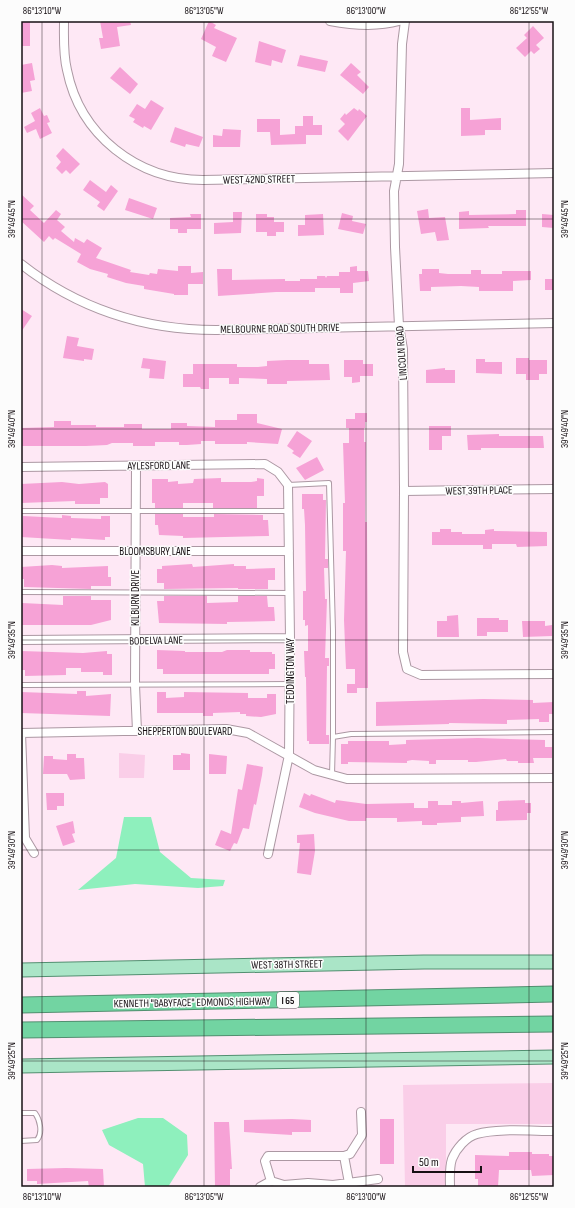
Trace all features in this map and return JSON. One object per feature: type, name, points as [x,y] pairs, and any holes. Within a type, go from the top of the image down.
[{"type":"highway","name":"KENNETH \"BABYFACE\" EDMONDS HIGHWAY","points":[[21,1004],[554,994]]},
{"type":"highway","points":[[21,1030],[554,1024]]},
{"type":"main road","name":"WEST 38TH STREET","points":[[21,970],[416,962],[554,962]]},
{"type":"main road","points":[[21,1066],[554,1057]]},
{"type":"street","name":"WEST 42ND STREET","points":[[64,21],[66,69],[80,107],[89,122],[103,139],[119,153],[142,168],[174,178],[194,180],[554,173]]},
{"type":"street","points":[[330,21],[390,24],[399,21]]},
{"type":"street","name":"LINCOLN ROAD","points":[[405,21],[402,44],[398,164],[394,191],[399,326],[403,350],[403,652],[407,669],[421,675],[554,674]]},
{"type":"street","name":"MELBOURNE ROAD SOUTH DRIVE","points":[[21,264],[51,285],[88,305],[118,316],[164,327],[216,330],[554,323]]},
{"type":"street","name":"AYLESFORD LANE","points":[[21,467],[265,464],[278,472],[288,486]]},
{"type":"street","name":"KILBURN DRIVE","points":[[136,466],[135,685],[137,731]]},
{"type":"street","name":"TEDDINGTON WAY","points":[[268,854],[288,755],[290,593],[288,486]]},
{"type":"street","name":"WEST 39TH PLACE","points":[[404,491],[554,488]]},
{"type":"street","name":"BLOOMSBURY LANE","points":[[21,551],[289,551]]},
{"type":"street","name":"BODELVA LANE","points":[[21,640],[290,638]]},
{"type":"street","name":"SHEPPERTON BOULEVARD","points":[[21,732],[226,729],[248,733],[314,770],[347,779],[554,778]]},
{"type":"street","points":[[21,732],[24,838],[34,853]]},
{"type":"street","points":[[271,1181],[265,1161],[268,1156],[344,1156],[352,1152],[362,1135],[362,1112]]},
{"type":"street","points":[[450,1187],[451,1164],[455,1153],[461,1145],[474,1135],[487,1132],[554,1131]]},
{"type":"street","points":[[344,1156],[349,1183]]},
{"type":"street","points":[[260,1187],[271,1181],[284,1185],[308,1183],[333,1185],[378,1179]]},
{"type":"lane","points":[[288,486],[329,483],[333,630],[332,775]]},
{"type":"lane","points":[[21,511],[289,511]]},
{"type":"lane","points":[[21,592],[290,593]]},
{"type":"lane","points":[[21,685],[290,684]]},
{"type":"lane","points":[[333,737],[351,734],[554,732]]},
{"type":"lane","points":[[21,1113],[35,1113],[39,1119],[40,1137],[37,1140],[21,1140]]},
{"type":"shaded area","points":[[119,753],[145,755],[144,778],[119,778]]},
{"type":"shaded area","points":[[124,817],[151,817],[160,852],[191,878],[225,880],[223,886],[198,888],[135,884],[78,890],[116,858]]},
{"type":"shaded area","points":[[554,1083],[554,1124],[446,1124],[446,1187],[405,1187],[403,1085]]},
{"type":"shaded area","points":[[138,1118],[163,1118],[187,1135],[188,1155],[168,1187],[145,1187],[143,1164],[109,1145],[102,1130]]},
{"type":"building","points":[[21,21],[30,21],[30,46],[21,46]]},
{"type":"building","points":[[100,21],[130,21],[131,25],[117,27],[120,46],[101,49],[99,38],[103,38]]},
{"type":"building","points":[[209,21],[216,25],[214,28],[237,38],[226,62],[212,56],[216,47],[201,39]]},
{"type":"building","points":[[533,26],[544,38],[536,45],[540,49],[534,54],[531,51],[525,57],[516,48],[527,38],[524,35]]},
{"type":"building","points":[[259,41],[286,50],[282,63],[272,60],[271,66],[255,62]]},
{"type":"building","points":[[300,55],[328,61],[325,72],[297,66]]},
{"type":"building","points":[[32,63],[35,80],[30,81],[32,91],[21,93],[21,65]]},
{"type":"building","points":[[351,63],[361,72],[357,75],[369,87],[363,94],[340,75]]},
{"type":"building","points":[[120,67],[138,84],[130,94],[110,78]]},
{"type":"building","points":[[151,100],[164,108],[151,130],[144,126],[143,128],[133,122],[135,119],[129,116],[137,104],[145,109]]},
{"type":"building","points":[[40,108],[44,116],[47,115],[50,122],[47,123],[52,133],[40,139],[36,129],[27,133],[24,127],[35,121],[31,113]]},
{"type":"building","points":[[354,108],[358,111],[359,109],[367,116],[348,141],[338,131],[345,124],[340,119],[345,113],[346,115]]},
{"type":"building","points":[[461,108],[470,108],[470,120],[501,118],[501,130],[485,130],[485,135],[461,136]]},
{"type":"building","points":[[303,116],[313,116],[313,125],[322,125],[322,135],[306,135],[306,144],[271,145],[270,132],[257,132],[257,119],[280,119],[280,135],[295,134],[295,126],[303,126]]},
{"type":"building","points":[[175,127],[203,137],[199,147],[186,144],[185,147],[170,142]]},
{"type":"building","points":[[223,129],[241,130],[240,147],[213,147],[213,135],[222,136]]},
{"type":"building","points":[[63,148],[80,164],[70,174],[66,170],[62,174],[56,168],[61,162],[56,156]]},
{"type":"building","points":[[90,180],[106,192],[111,185],[118,191],[104,211],[97,206],[100,202],[83,190]]},
{"type":"building","points":[[21,194],[34,206],[30,210],[44,223],[56,210],[61,214],[57,220],[65,227],[61,231],[74,242],[75,238],[84,243],[87,239],[102,248],[96,258],[131,270],[130,272],[149,275],[150,273],[157,274],[158,269],[178,271],[178,266],[191,266],[191,273],[203,272],[203,284],[188,284],[188,295],[174,295],[144,289],[144,286],[126,283],[107,277],[108,274],[90,269],[77,262],[81,254],[55,238],[53,240],[49,236],[44,242],[21,221]]},
{"type":"building","points":[[129,198],[157,208],[153,219],[125,210]]},
{"type":"building","points":[[428,209],[429,218],[445,217],[449,240],[437,241],[435,232],[421,234],[417,211]]},
{"type":"building","points":[[516,210],[526,210],[526,226],[488,226],[489,228],[459,229],[459,212],[469,211],[469,215],[516,214]]},
{"type":"building","points":[[233,212],[242,212],[241,233],[214,234],[214,223],[233,222]]},
{"type":"building","points":[[342,213],[353,216],[352,221],[366,224],[363,234],[338,229]]},
{"type":"building","points":[[190,214],[201,214],[201,229],[187,229],[187,233],[178,233],[178,229],[170,229],[170,218],[191,217]]},
{"type":"building","points":[[256,214],[267,214],[267,217],[274,217],[274,222],[284,222],[284,232],[276,232],[276,236],[267,236],[267,232],[256,232]]},
{"type":"building","points":[[323,214],[324,235],[298,236],[298,225],[305,225],[305,215]]},
{"type":"building","points":[[542,214],[554,215],[554,228],[542,227]]},
{"type":"building","points":[[357,266],[357,271],[368,271],[369,281],[353,283],[353,293],[340,293],[340,288],[315,288],[315,292],[276,292],[218,296],[217,269],[232,269],[232,280],[285,279],[285,281],[300,281],[300,279],[317,279],[317,276],[325,276],[326,278],[327,276],[339,276],[339,272],[350,272],[350,267]]},
{"type":"building","points":[[422,269],[439,269],[439,273],[448,274],[471,274],[471,270],[481,270],[481,274],[502,274],[502,271],[531,271],[531,280],[513,281],[513,291],[479,291],[479,287],[461,286],[431,287],[431,291],[420,291],[419,274],[422,274]]},
{"type":"building","points":[[545,279],[554,279],[554,290],[545,290]]},
{"type":"building","points":[[21,309],[32,316],[21,332]]},
{"type":"building","points":[[67,336],[79,338],[77,346],[94,349],[92,360],[84,359],[84,361],[63,358]]},
{"type":"building","points":[[143,358],[166,361],[164,379],[149,378],[150,369],[141,368]]},
{"type":"building","points":[[516,358],[547,360],[547,374],[539,374],[539,380],[526,380],[526,374],[516,374]]},
{"type":"building","points":[[476,359],[485,359],[485,362],[502,362],[502,374],[476,373]]},
{"type":"building","points":[[309,360],[309,364],[329,364],[330,380],[287,381],[287,384],[267,384],[267,379],[239,378],[239,384],[229,384],[229,378],[209,378],[209,389],[201,389],[200,387],[183,387],[183,374],[193,374],[193,364],[237,364],[237,367],[258,367],[267,366],[267,361]]},
{"type":"building","points":[[344,360],[363,360],[363,364],[373,364],[373,376],[360,376],[360,382],[352,383],[352,377],[344,377]]},
{"type":"building","points":[[445,368],[445,370],[455,370],[455,383],[426,383],[426,370]]},
{"type":"building","points":[[355,413],[367,413],[367,422],[365,422],[364,428],[364,442],[366,442],[365,522],[367,522],[368,688],[357,688],[357,693],[347,693],[347,684],[355,684],[355,669],[346,669],[344,620],[346,551],[343,551],[343,503],[345,503],[343,443],[349,443],[349,428],[346,428],[346,419],[355,419]]},
{"type":"building","points":[[237,414],[257,414],[257,423],[282,429],[278,444],[247,442],[247,444],[215,444],[215,441],[201,441],[201,444],[187,445],[179,445],[179,442],[155,442],[155,446],[133,446],[133,443],[112,443],[107,445],[86,446],[21,446],[21,428],[54,427],[54,421],[71,421],[71,425],[96,425],[96,427],[124,427],[124,424],[142,424],[142,429],[171,429],[171,423],[187,423],[187,426],[215,427],[215,420],[237,420]]},
{"type":"building","points":[[429,426],[451,426],[451,436],[442,436],[442,450],[429,450]]},
{"type":"building","points":[[297,431],[312,441],[300,458],[292,453],[294,451],[287,446]]},
{"type":"building","points":[[499,434],[499,436],[543,436],[544,448],[481,448],[481,450],[468,450],[467,435]]},
{"type":"building","points":[[317,457],[324,470],[305,480],[296,468]]},
{"type":"building","points":[[221,478],[221,482],[251,482],[257,481],[257,478],[264,479],[264,496],[257,496],[257,508],[213,508],[213,503],[183,503],[183,508],[155,508],[155,503],[152,503],[152,479],[168,479],[168,482],[178,481],[178,484],[193,483],[194,479]]},
{"type":"building","points":[[62,482],[79,484],[105,482],[108,484],[108,498],[100,498],[100,504],[75,504],[75,501],[21,503],[21,484]]},
{"type":"building","points":[[302,494],[323,494],[323,500],[326,500],[325,559],[328,559],[328,568],[324,568],[325,599],[327,599],[325,658],[329,658],[329,666],[327,666],[326,735],[329,735],[329,744],[309,744],[309,741],[307,741],[304,651],[308,651],[308,625],[305,626],[305,620],[303,620],[303,591],[306,591],[305,525],[304,509],[302,509]]},
{"type":"building","points":[[155,514],[183,514],[183,517],[214,517],[214,514],[263,515],[263,520],[268,520],[269,536],[183,538],[183,536],[159,535],[158,525],[155,525]]},
{"type":"building","points":[[62,515],[71,516],[71,518],[101,519],[101,516],[110,516],[110,537],[105,537],[105,540],[71,538],[71,540],[21,537],[23,516],[62,518]]},
{"type":"building","points":[[440,529],[451,529],[451,532],[462,532],[462,534],[485,534],[485,530],[494,529],[494,531],[547,532],[547,546],[517,547],[516,544],[492,544],[492,549],[483,549],[483,545],[432,545],[432,532],[440,532]]},
{"type":"building","points":[[192,564],[193,567],[234,564],[234,566],[246,566],[246,569],[275,568],[275,580],[268,580],[268,589],[164,589],[164,583],[157,583],[157,569],[162,569],[162,566]]},
{"type":"building","points":[[52,565],[62,566],[62,568],[108,566],[108,577],[111,577],[111,586],[91,586],[91,589],[24,587],[24,579],[21,579],[21,567]]},
{"type":"building","points":[[63,596],[91,596],[91,600],[111,600],[111,620],[91,625],[22,625],[22,603],[63,605]]},
{"type":"building","points":[[164,596],[207,596],[207,603],[238,602],[238,596],[267,596],[268,607],[274,607],[275,621],[227,622],[227,624],[159,623],[157,601],[164,601]]},
{"type":"building","points":[[458,615],[459,637],[437,637],[437,621],[447,621],[447,616]]},
{"type":"building","points":[[477,618],[499,618],[499,620],[508,620],[508,632],[487,632],[487,636],[477,636]]},
{"type":"building","points":[[522,621],[545,621],[545,626],[552,625],[552,636],[523,637]]},
{"type":"building","points":[[157,650],[222,652],[227,650],[250,650],[250,652],[272,652],[272,654],[275,654],[275,669],[269,669],[269,674],[163,674],[163,669],[157,669]]},
{"type":"building","points":[[21,651],[83,653],[107,651],[107,654],[112,654],[112,675],[103,675],[103,672],[81,672],[81,668],[66,668],[66,675],[25,676],[25,670],[21,670]]},
{"type":"building","points":[[77,691],[86,691],[86,696],[111,694],[110,716],[21,713],[21,692],[77,694]]},
{"type":"building","points":[[157,692],[166,692],[166,698],[184,697],[184,692],[248,693],[248,698],[267,698],[267,694],[276,694],[276,714],[261,717],[246,716],[246,714],[240,714],[240,712],[213,713],[213,716],[203,716],[203,713],[157,713]]},
{"type":"building","points":[[483,699],[533,700],[533,703],[554,702],[554,714],[549,714],[549,722],[539,722],[539,719],[507,720],[507,724],[449,723],[376,726],[376,702]]},
{"type":"building","points":[[478,738],[545,740],[545,747],[552,747],[552,758],[533,758],[534,763],[518,763],[518,761],[507,761],[506,759],[476,762],[468,762],[468,760],[436,760],[436,764],[429,764],[429,761],[412,760],[407,761],[407,763],[348,762],[348,764],[341,764],[341,744],[348,744],[348,741],[389,741],[389,745],[406,744],[406,740]]},
{"type":"building","points":[[181,753],[190,754],[190,770],[173,770],[173,755],[181,755]]},
{"type":"building","points":[[67,754],[76,754],[76,758],[84,758],[85,779],[70,780],[67,774],[43,774],[44,756],[53,756],[53,759],[67,760]]},
{"type":"building","points":[[209,754],[227,756],[226,774],[209,774]]},
{"type":"building","points":[[247,764],[263,767],[262,775],[249,829],[243,828],[237,844],[234,843],[230,851],[215,845],[221,830],[231,834],[238,789],[242,790]]},
{"type":"building","points":[[46,793],[64,793],[64,806],[57,806],[57,810],[47,810]]},
{"type":"building","points":[[304,793],[335,803],[336,800],[366,804],[414,803],[414,808],[428,808],[428,801],[438,801],[438,805],[452,805],[452,801],[461,801],[461,803],[483,801],[484,816],[461,817],[461,822],[437,823],[437,825],[422,825],[422,821],[397,822],[397,818],[366,818],[366,821],[349,821],[315,813],[299,807]]},
{"type":"building","points":[[525,800],[525,803],[531,803],[531,813],[527,813],[527,820],[496,821],[498,802]]},
{"type":"building","points":[[73,821],[75,833],[72,834],[75,842],[63,846],[56,826]]},
{"type":"building","points":[[314,834],[315,851],[311,875],[297,873],[300,843],[297,843],[297,835]]},
{"type":"building","points":[[380,1119],[394,1119],[394,1164],[380,1164]]},
{"type":"building","points":[[244,1120],[311,1120],[311,1132],[292,1132],[292,1135],[244,1132]]},
{"type":"building","points":[[214,1122],[229,1122],[232,1169],[230,1169],[230,1187],[215,1187]]},
{"type":"building","points":[[509,1152],[532,1152],[532,1154],[549,1154],[549,1156],[554,1156],[554,1175],[532,1176],[531,1170],[499,1170],[498,1187],[478,1187],[478,1179],[475,1179],[475,1155],[509,1156]]},
{"type":"building","points":[[27,1169],[103,1169],[104,1187],[89,1187],[88,1181],[37,1184],[37,1181],[27,1181]]}]
